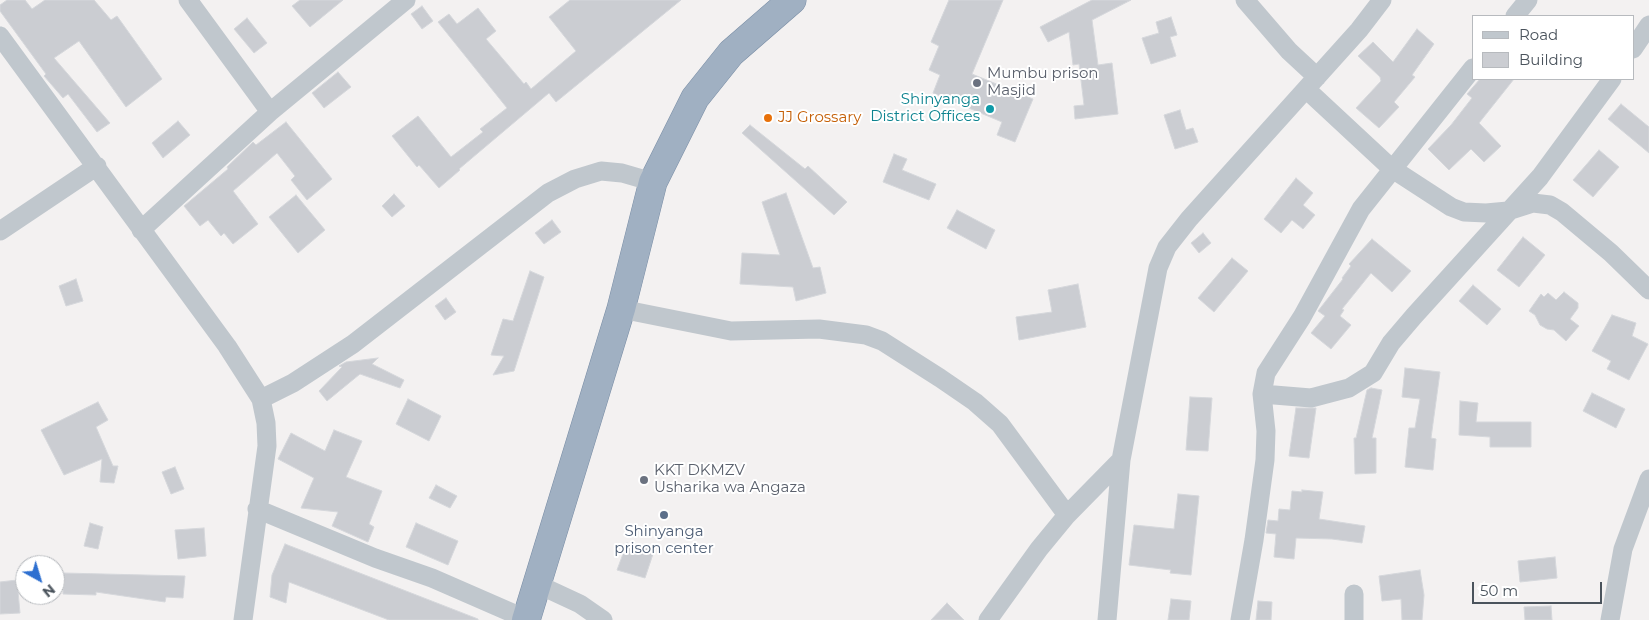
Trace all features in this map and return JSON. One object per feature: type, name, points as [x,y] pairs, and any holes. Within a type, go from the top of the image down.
[{"type":"highway","points":[[526,619],[621,309],[653,182],[695,98],[731,53],[792,0]]},
{"type":"street","points":[[188,0],[270,112]]},
{"type":"street","points":[[141,230],[270,112],[406,0]]},
{"type":"street","points":[[1245,0],[1289,51],[1311,83],[1391,168],[1451,207],[1464,212],[1508,212],[1534,203],[1543,203],[1562,212],[1611,253],[1649,290]]},
{"type":"street","points":[[1107,620],[1121,460],[1158,268],[1167,247],[1188,218],[1359,30],[1382,0]]},
{"type":"street","points":[[1516,15],[1528,0]]},
{"type":"street","points":[[0,36],[227,346],[261,399],[266,423],[267,446],[243,620]]},
{"type":"street","points":[[1240,620],[1265,460],[1266,431],[1262,394],[1266,373],[1302,317],[1361,209],[1391,168],[1472,69]]},
{"type":"street","points":[[1262,394],[1311,398],[1349,388],[1373,374],[1392,343],[1408,322],[1540,178],[1611,80]]},
{"type":"street","points":[[0,231],[97,166]]},
{"type":"street","points":[[261,399],[293,383],[353,344],[548,193],[575,179],[601,171],[622,173],[653,182]]},
{"type":"street","points":[[621,309],[731,331],[819,329],[866,335],[882,341],[975,402],[1000,424],[1067,515]]},
{"type":"street","points":[[988,620],[1039,549],[1067,515],[1121,460]]},
{"type":"street","points":[[1612,618],[1623,549],[1649,479]]},
{"type":"street","points":[[257,509],[375,558],[432,578],[526,619]]},
{"type":"street","points":[[537,584],[580,604],[603,620]]},
{"type":"street","points":[[1354,594],[1354,620]]},
{"type":"building","points":[[7,0],[25,0],[32,9],[45,0],[94,0],[111,20],[117,16],[162,79],[126,107],[79,41],[54,58],[110,123],[97,132],[68,94],[63,98],[44,76],[46,74],[0,11],[0,5]]},
{"type":"building","points":[[300,0],[343,0],[310,27],[292,6]]},
{"type":"building","points":[[570,0],[681,0],[556,102],[549,93],[439,188],[419,165],[417,167],[392,136],[418,116],[451,157],[483,132],[480,129],[507,108],[438,22],[449,14],[457,24],[478,8],[496,31],[486,39],[524,84],[526,82],[531,89],[576,51],[549,17]]},
{"type":"building","points":[[949,0],[1003,0],[972,74],[1033,99],[1015,142],[997,135],[1002,122],[933,93],[940,75],[929,70],[939,46],[931,42]]},
{"type":"building","points":[[1092,0],[1131,0],[1092,20],[1098,65],[1112,63],[1118,114],[1075,119],[1074,106],[1084,105],[1079,64],[1073,65],[1069,32],[1048,42],[1040,27]]},
{"type":"building","points":[[422,6],[433,21],[422,29],[411,14]]},
{"type":"building","points":[[1171,17],[1177,35],[1170,37],[1176,56],[1151,64],[1142,38],[1159,33],[1156,22]]},
{"type":"building","points":[[247,18],[267,43],[254,53],[234,29]]},
{"type":"building","points":[[1417,29],[1434,44],[1412,75],[1415,77],[1394,102],[1399,107],[1379,128],[1356,108],[1381,81],[1380,77],[1358,56],[1373,42],[1393,62]]},
{"type":"building","points":[[338,72],[351,87],[324,108],[312,93]]},
{"type":"building","points":[[1479,80],[1513,80],[1479,123],[1501,146],[1484,162],[1471,149],[1449,170],[1428,149],[1451,125],[1472,98],[1467,94]]},
{"type":"building","points":[[1621,104],[1649,127],[1649,153],[1608,119]]},
{"type":"building","points":[[1180,110],[1186,130],[1193,128],[1198,142],[1175,149],[1164,115]]},
{"type":"building","points":[[178,121],[190,135],[163,158],[152,143]]},
{"type":"building","points":[[286,122],[332,179],[307,200],[291,180],[295,176],[277,153],[233,191],[258,224],[233,244],[224,233],[221,236],[208,220],[200,226],[184,206],[228,169],[227,167],[253,142],[256,145]]},
{"type":"building","points":[[750,125],[805,169],[808,166],[847,202],[834,215],[742,133]]},
{"type":"building","points":[[1599,150],[1619,167],[1593,197],[1573,180]]},
{"type":"building","points":[[894,154],[907,159],[902,170],[936,184],[929,200],[883,182]]},
{"type":"building","points":[[1296,178],[1313,193],[1303,205],[1315,215],[1303,229],[1292,220],[1281,233],[1264,219]]},
{"type":"building","points":[[786,193],[813,268],[820,267],[826,293],[796,301],[793,287],[740,284],[742,253],[780,255],[762,202]]},
{"type":"building","points":[[394,194],[405,206],[392,217],[382,206]]},
{"type":"building","points":[[296,195],[325,230],[298,253],[269,217]]},
{"type":"building","points":[[957,210],[995,230],[986,249],[947,228]]},
{"type":"building","points":[[552,220],[561,232],[544,244],[535,233]]},
{"type":"building","points":[[1203,233],[1211,243],[1199,253],[1191,243]]},
{"type":"building","points":[[1523,237],[1545,255],[1519,287],[1497,270]]},
{"type":"building","points":[[1372,239],[1411,271],[1392,292],[1371,273],[1342,309],[1344,310],[1340,316],[1351,325],[1331,349],[1311,333],[1325,316],[1318,311],[1343,279],[1351,266],[1349,264]]},
{"type":"building","points":[[1232,258],[1248,271],[1214,312],[1198,298]]},
{"type":"building","points":[[530,271],[544,277],[514,371],[493,375],[504,356],[491,355],[503,319],[513,321]]},
{"type":"building","points":[[76,279],[83,301],[66,306],[59,286]]},
{"type":"building","points":[[1078,284],[1086,327],[1019,340],[1016,317],[1052,312],[1048,290]]},
{"type":"building","points":[[1473,285],[1501,309],[1487,325],[1459,301]]},
{"type":"building","points":[[1564,292],[1578,303],[1578,308],[1570,319],[1579,326],[1566,341],[1554,330],[1540,325],[1535,315],[1529,311],[1541,294],[1544,297],[1548,293],[1556,300]]},
{"type":"building","points":[[446,298],[456,312],[445,320],[435,306]]},
{"type":"building","points":[[1612,315],[1636,323],[1632,336],[1648,344],[1629,380],[1607,369],[1611,361],[1592,351]]},
{"type":"building","points":[[378,358],[372,364],[404,380],[400,388],[360,374],[327,401],[319,391],[342,367],[339,366],[346,362]]},
{"type":"building","points":[[1405,368],[1440,372],[1431,438],[1436,439],[1433,470],[1405,467],[1409,428],[1415,428],[1420,399],[1402,397]]},
{"type":"building","points":[[1371,388],[1382,390],[1372,438],[1376,438],[1376,473],[1355,474],[1354,438],[1356,438],[1367,390]]},
{"type":"building","points":[[1592,393],[1625,409],[1616,428],[1583,411]]},
{"type":"building","points":[[1190,397],[1212,398],[1208,451],[1186,450]]},
{"type":"building","points":[[408,399],[441,416],[429,441],[396,424]]},
{"type":"building","points":[[1460,401],[1478,403],[1476,422],[1531,422],[1531,447],[1490,447],[1490,437],[1459,435]]},
{"type":"building","points":[[98,402],[108,420],[96,427],[113,466],[118,466],[114,483],[100,482],[102,459],[64,475],[41,430]]},
{"type":"building","points":[[1296,408],[1316,408],[1309,458],[1289,456]]},
{"type":"building","points":[[334,430],[362,441],[346,477],[382,491],[369,524],[374,527],[368,542],[332,526],[338,512],[301,508],[314,478],[278,459],[291,433],[325,451]]},
{"type":"building","points":[[175,467],[184,489],[171,494],[162,472]]},
{"type":"building","points":[[436,485],[457,496],[450,508],[429,498]]},
{"type":"building","points":[[1302,490],[1323,492],[1319,519],[1365,526],[1362,543],[1332,539],[1296,538],[1294,559],[1274,557],[1276,534],[1266,533],[1268,520],[1278,521],[1279,509],[1290,510],[1292,491],[1302,492]]},
{"type":"building","points":[[1178,494],[1199,496],[1191,575],[1170,573],[1171,570],[1129,565],[1134,525],[1174,529]]},
{"type":"building","points":[[90,523],[103,527],[98,549],[84,546]]},
{"type":"building","points":[[416,523],[458,541],[448,565],[406,547]]},
{"type":"building","points":[[204,528],[206,556],[178,559],[175,530]]},
{"type":"building","points":[[627,543],[654,551],[645,578],[617,570]]},
{"type":"building","points":[[285,544],[478,620],[389,620],[289,582],[286,603],[270,597],[272,575]]},
{"type":"building","points":[[1555,557],[1557,578],[1520,582],[1518,561]]},
{"type":"building","points":[[1420,570],[1424,595],[1422,620],[1402,620],[1401,599],[1382,601],[1379,576]]},
{"type":"building","points":[[65,573],[185,576],[183,598],[166,597],[165,602],[96,592],[96,595],[65,594]]},
{"type":"building","points":[[15,580],[15,605],[19,605],[20,613],[0,614],[0,582]]},
{"type":"building","points":[[1171,599],[1191,601],[1189,620],[1168,620]]},
{"type":"building","points":[[1258,601],[1272,602],[1271,620],[1256,620]]},
{"type":"building","points":[[947,603],[964,620],[931,620]]},
{"type":"building","points":[[1551,606],[1552,620],[1525,620],[1524,607]]},
{"type":"place","name":"Mumbu prison Masjid","points":[[977,83]]},
{"type":"place","name":"Shinyanga District Offices","points":[[990,109]]},
{"type":"place","name":"JJ Grossary","points":[[768,118]]},
{"type":"place","name":"KKT DKMZV Usharika wa Angaza","points":[[644,480]]},
{"type":"place","name":"Shinyanga prison center","points":[[664,515]]}]
